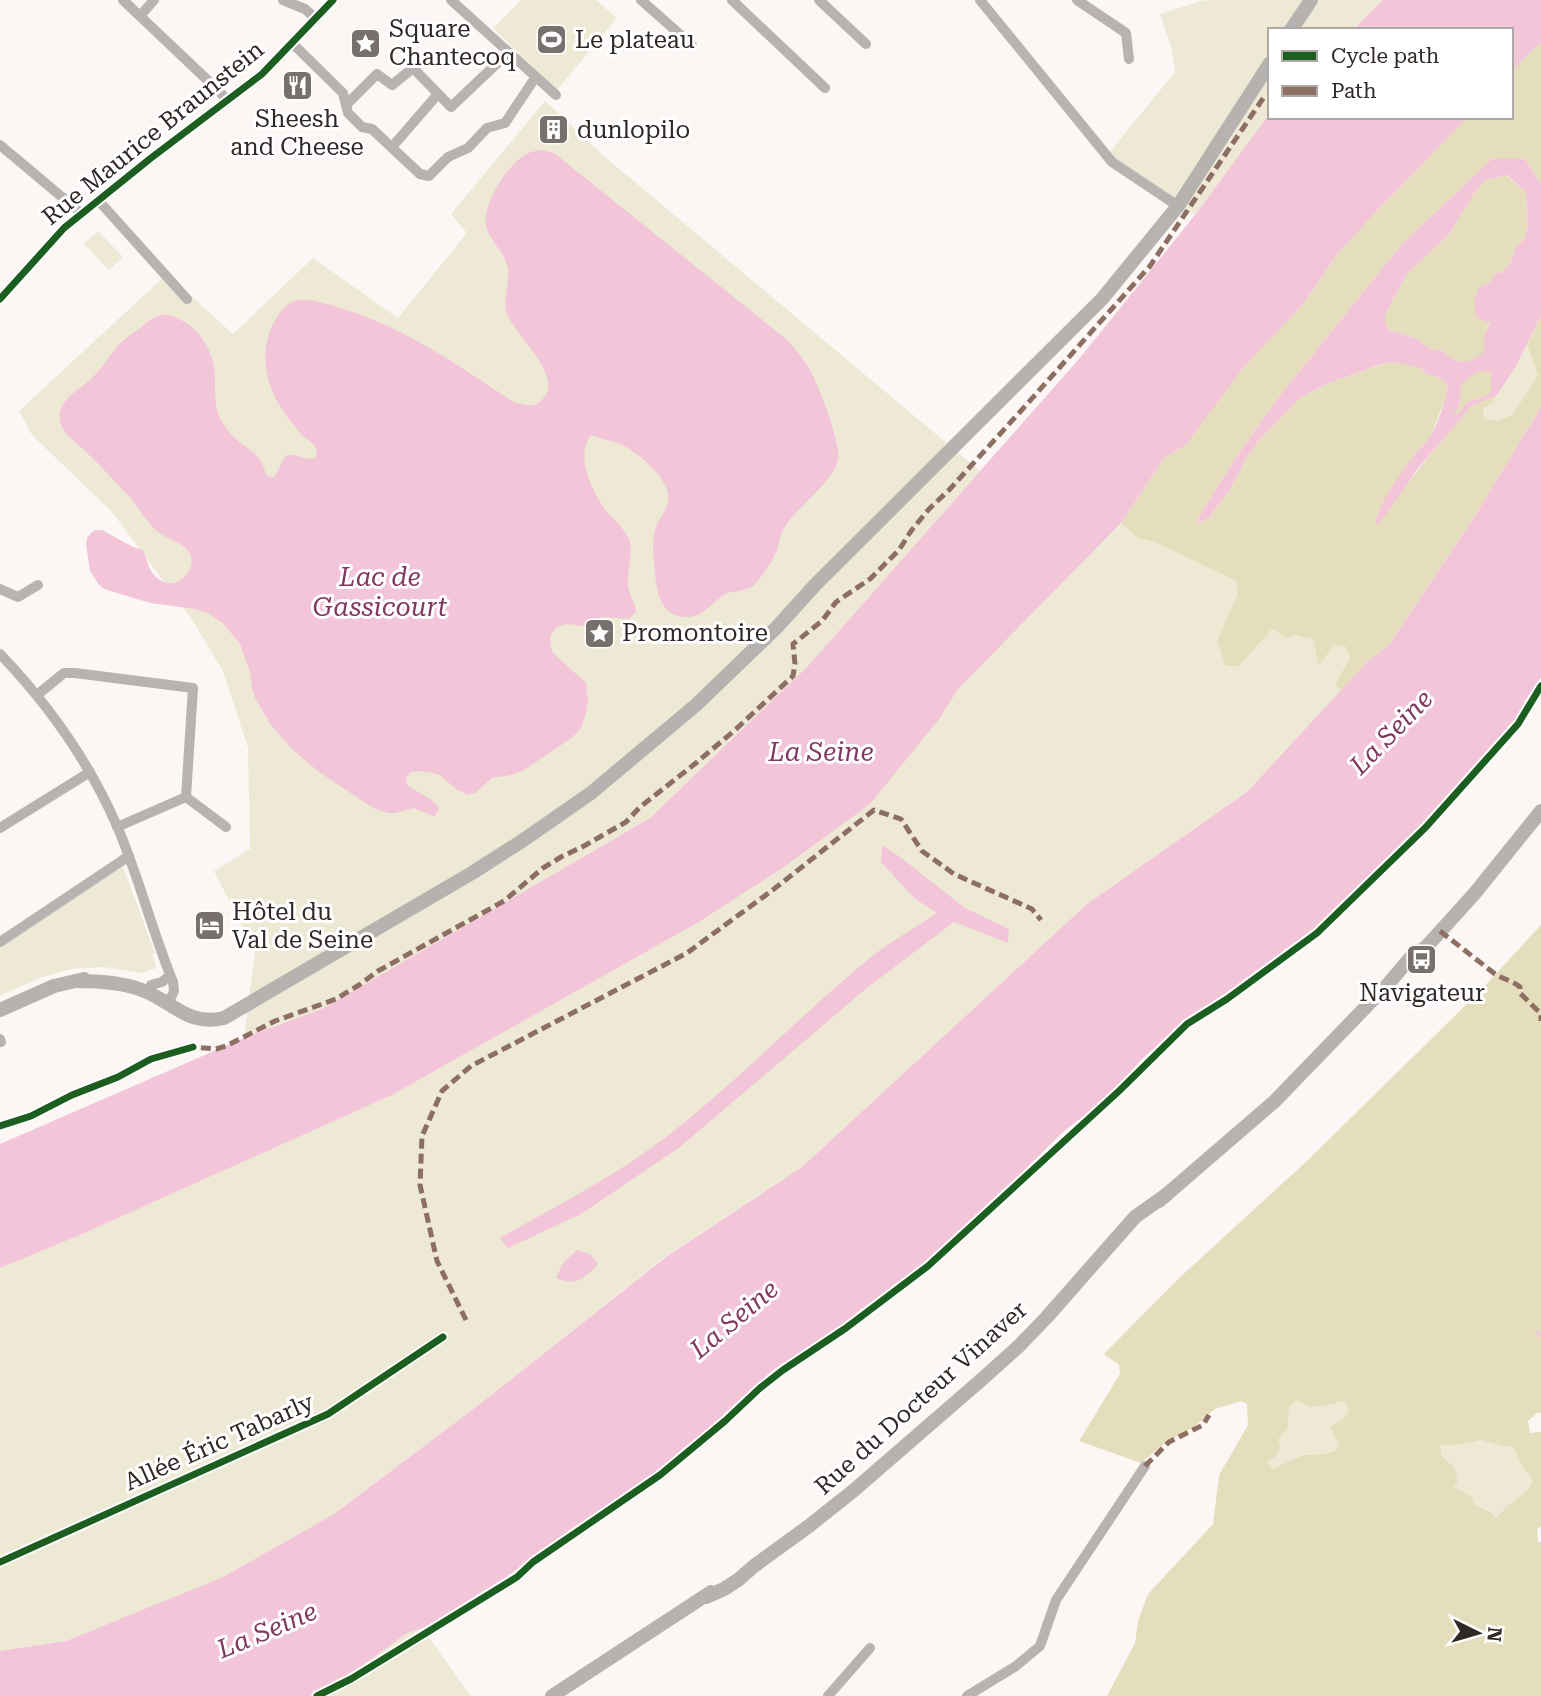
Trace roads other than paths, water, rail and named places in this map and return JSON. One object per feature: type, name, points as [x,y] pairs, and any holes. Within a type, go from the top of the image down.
[{"type":"main road","points":[[1292,28],[1311,0]]},
{"type":"main road","points":[[0,1010],[54,986],[76,981],[108,982],[163,995],[189,1017],[203,1020],[224,1018],[472,873],[591,793],[696,705],[777,627],[816,584],[1102,299],[1178,206],[1268,66]]},
{"type":"main road","name":"Rue du Docteur Vinaver","points":[[552,1696],[791,1540],[846,1497],[999,1364],[1046,1318],[1106,1251],[1275,1101],[1390,983],[1408,968],[1475,893],[1541,811]]},
{"type":"street","points":[[123,0],[227,101]]},
{"type":"street","points":[[140,16],[154,0]]},
{"type":"street","points":[[282,0],[305,9],[316,19]]},
{"type":"street","name":"Rue Maurice Braunstein","points":[[0,299],[49,243],[81,213],[262,74],[334,0]]},
{"type":"street","points":[[451,0],[556,95]]},
{"type":"street","points":[[641,0],[692,45]]},
{"type":"street","points":[[732,0],[825,88]]},
{"type":"street","points":[[819,0],[866,44]]},
{"type":"street","points":[[980,0],[1112,162],[1178,206]]},
{"type":"street","points":[[1077,0],[1126,33],[1129,59]]},
{"type":"street","points":[[292,43],[343,93],[348,113],[362,127],[372,129],[419,174],[429,176],[448,157],[468,148],[487,128],[505,123],[536,78]]},
{"type":"street","points":[[346,105],[377,74],[391,85],[413,68],[451,107],[508,53]]},
{"type":"street","points":[[392,147],[438,94]]},
{"type":"street","points":[[0,145],[81,213]]},
{"type":"street","points":[[98,200],[187,299]]},
{"type":"street","points":[[0,589],[18,597],[37,585]]},
{"type":"street","points":[[1,656],[61,726],[90,772],[117,827],[174,986],[163,995]]},
{"type":"street","points":[[37,695],[64,673],[192,688],[186,797]]},
{"type":"street","points":[[0,828],[90,772]]},
{"type":"street","points":[[117,827],[186,797]]},
{"type":"street","points":[[186,797],[226,827]]},
{"type":"street","points":[[0,942],[129,856]]},
{"type":"street","points":[[163,995],[162,982],[170,974]]},
{"type":"street","name":"Allée Éric Tabarly","points":[[0,1562],[328,1414],[443,1337]]},
{"type":"street","points":[[967,1696],[1016,1666],[1040,1646],[1056,1600],[1145,1466]]},
{"type":"street","points":[[828,1696],[870,1648]]},
{"type":"water","points":[[1383,0],[1541,0],[1541,42],[1513,70],[1513,28],[1355,28]]},
{"type":"water","name":"La Seine","points":[[1268,116],[1268,119],[1466,119],[1338,253],[1304,303],[1242,369],[1186,445],[1165,457],[1121,523],[958,689],[940,718],[870,804],[784,867],[699,922],[392,1095],[80,1235],[0,1268],[0,1144],[244,1038],[324,1008],[650,818],[808,666],[1079,359],[1195,215]]},
{"type":"water","name":"Lac de Gassicourt","points":[[542,150],[554,153],[789,342],[809,368],[818,387],[833,427],[838,459],[822,486],[789,521],[782,532],[773,559],[754,585],[728,593],[701,613],[684,617],[675,615],[663,604],[656,579],[653,539],[668,502],[665,485],[644,460],[627,448],[616,442],[590,436],[584,454],[585,465],[602,504],[628,537],[631,549],[628,586],[636,612],[629,619],[602,617],[596,625],[586,627],[563,625],[552,633],[550,645],[553,653],[586,683],[588,701],[581,728],[573,737],[524,770],[492,778],[475,793],[468,795],[440,775],[411,772],[406,783],[432,800],[439,808],[436,815],[414,808],[388,813],[373,808],[319,772],[292,749],[271,725],[255,698],[250,672],[240,644],[223,623],[195,609],[150,603],[104,589],[99,585],[90,571],[86,544],[87,538],[96,530],[102,530],[143,550],[149,568],[161,581],[177,582],[183,578],[191,566],[191,559],[189,552],[147,521],[114,480],[66,433],[60,421],[61,409],[71,395],[95,375],[119,344],[154,318],[171,316],[188,324],[206,344],[213,362],[216,404],[221,420],[234,437],[258,457],[267,476],[274,478],[287,455],[311,459],[315,458],[317,453],[315,446],[297,429],[278,403],[267,371],[266,349],[272,327],[283,308],[302,300],[329,304],[383,324],[427,346],[512,401],[528,405],[539,403],[548,391],[548,380],[537,357],[508,316],[505,304],[507,263],[488,232],[486,217],[493,195],[506,173],[523,156]]},
{"type":"water","points":[[1492,159],[1525,159],[1541,184],[1541,316],[1515,368],[1496,396],[1470,406],[1376,525],[1380,508],[1393,486],[1429,439],[1441,412],[1448,385],[1418,367],[1392,362],[1329,383],[1301,397],[1261,438],[1247,457],[1230,490],[1208,519],[1197,523],[1234,460],[1277,399],[1402,244]],"holes":[[[1507,175],[1526,192],[1528,226],[1511,262],[1502,273],[1497,272],[1489,283],[1479,287],[1474,301],[1476,317],[1490,323],[1484,336],[1484,352],[1468,361],[1458,361],[1443,351],[1430,349],[1416,338],[1389,330],[1385,315],[1406,275],[1449,234],[1485,180]],[[1478,371],[1491,372],[1491,392],[1470,401],[1453,416],[1460,403],[1461,384]]]},
{"type":"water","points":[[1541,407],[1541,677],[1525,701],[1516,723],[1343,906],[1227,997],[1186,1020],[1141,1060],[1108,1098],[1064,1131],[944,1249],[854,1318],[773,1370],[694,1446],[614,1503],[478,1598],[435,1624],[407,1633],[354,1672],[310,1696],[0,1696],[0,1651],[66,1641],[223,1577],[334,1514],[480,1404],[666,1257],[802,1167],[1087,904],[1247,792],[1368,661],[1389,645],[1478,511]]},
{"type":"water","points":[[882,845],[965,908],[1009,929],[1008,943],[954,922],[868,987],[680,1147],[581,1214],[508,1248],[500,1238],[593,1186],[659,1142],[728,1085],[871,957],[937,913],[914,898],[881,862]]},
{"type":"water","points":[[577,1250],[590,1254],[598,1264],[580,1280],[569,1282],[556,1278],[563,1263]]},
{"type":"waterway","points":[[1536,1331],[1541,1336]]},
{"type":"place","name":"Le plateau","points":[[552,40]]},
{"type":"place","name":"Square Chantecoq","points":[[366,43]]},
{"type":"place","name":"Sheesh and Cheese","points":[[297,85]]},
{"type":"place","name":"dunlopilo","points":[[554,130]]},
{"type":"place","name":"Promontoire","points":[[599,633]]},
{"type":"place","name":"Hôtel du Val de Seine","points":[[209,926]]},
{"type":"place","name":"Navigateur","points":[[1422,959]]}]
